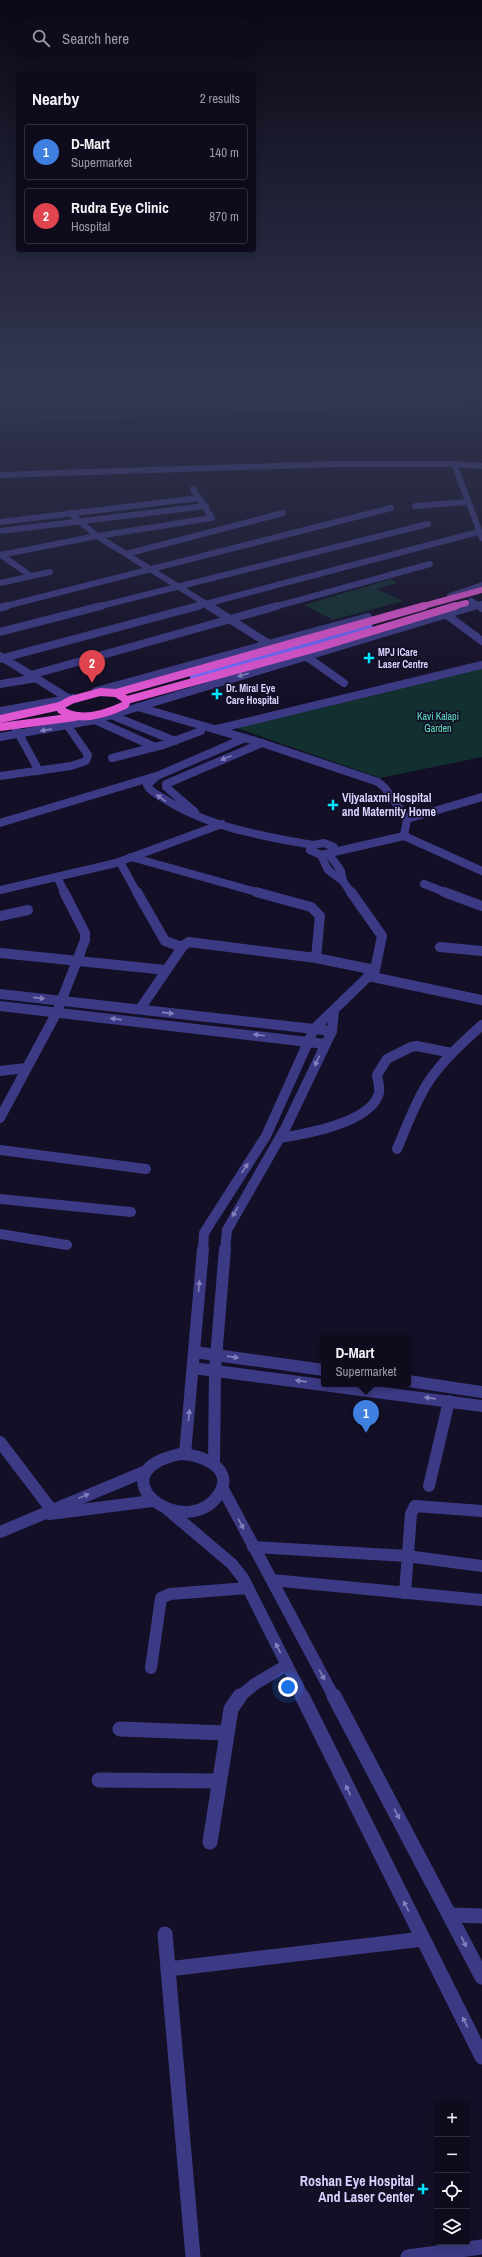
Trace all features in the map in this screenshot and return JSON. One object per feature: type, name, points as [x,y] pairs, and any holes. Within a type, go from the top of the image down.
[{"type":"highway","points":[[2,715],[60,706],[70,699],[100,692],[118,692],[482,590]]},
{"type":"highway","points":[[0,727],[77,717],[129,705],[416,619],[478,603]]},
{"type":"highway","points":[[118,692],[129,705]]},
{"type":"highway","points":[[60,706],[64,714],[77,717]]},
{"type":"street","points":[[462,484],[478,532],[482,538]]},
{"type":"street","points":[[1,555],[97,536],[212,518],[206,506],[193,489]]},
{"type":"street","points":[[0,522],[200,498]]},
{"type":"street","points":[[415,506],[468,502]]},
{"type":"street","points":[[0,531],[206,506]]},
{"type":"street","points":[[0,608],[391,508]]},
{"type":"street","points":[[70,513],[97,536],[269,644]]},
{"type":"street","points":[[126,554],[284,513]]},
{"type":"street","points":[[0,632],[428,524]]},
{"type":"street","points":[[1,657],[478,532]]},
{"type":"street","points":[[1,555],[31,576]]},
{"type":"street","points":[[0,684],[232,621],[430,564]]},
{"type":"street","points":[[0,583],[50,572]]},
{"type":"street","points":[[2,715],[70,699],[456,594],[482,585]]},
{"type":"street","points":[[0,737],[69,726],[95,720],[111,715],[129,705],[307,657],[447,615],[478,603]]},
{"type":"street","points":[[447,615],[482,641]]},
{"type":"street","points":[[1,657],[70,699]]},
{"type":"street","points":[[307,657],[344,683]]},
{"type":"street","points":[[217,729],[482,665]]},
{"type":"street","points":[[129,705],[217,729],[374,780],[385,788],[407,819],[404,836]]},
{"type":"street","points":[[129,705],[201,731],[385,788]]},
{"type":"street","points":[[111,715],[175,741]]},
{"type":"street","points":[[0,776],[78,764],[89,758],[63,719]]},
{"type":"street","points":[[95,720],[155,747]]},
{"type":"street","points":[[14,725],[39,771]]},
{"type":"street","points":[[112,758],[175,741],[201,731]]},
{"type":"street","points":[[0,823],[156,776],[245,738]]},
{"type":"street","points":[[196,814],[166,787],[166,784],[262,743]]},
{"type":"street","points":[[156,776],[149,781],[147,785],[149,789],[178,808],[249,832],[313,845],[324,843],[330,852],[328,871],[343,881],[382,936],[372,973],[334,1012],[314,1029],[266,1136],[204,1233],[185,1454]]},
{"type":"street","points":[[407,819],[482,797]]},
{"type":"street","points":[[0,890],[120,862],[222,824]]},
{"type":"street","points":[[313,845],[310,848],[311,852],[330,852],[404,836],[482,871]]},
{"type":"street","points":[[131,857],[311,908],[320,916],[316,958]]},
{"type":"street","points":[[120,862],[165,941],[182,946]]},
{"type":"street","points":[[0,1118],[62,1000],[85,940],[85,933],[57,877]]},
{"type":"street","points":[[424,884],[482,906]]},
{"type":"street","points":[[0,916],[28,910]]},
{"type":"street","points":[[140,1009],[182,946],[195,942],[316,958],[482,1000]]},
{"type":"street","points":[[440,948],[482,951]]},
{"type":"street","points":[[0,953],[166,970]]},
{"type":"street","points":[[0,994],[332,1031]]},
{"type":"street","points":[[0,1006],[325,1044]]},
{"type":"street","points":[[214,1463],[215,1370],[227,1230],[280,1138],[332,1031],[334,1012]]},
{"type":"street","points":[[397,1149],[415,1108],[429,1082],[452,1053],[482,1025]]},
{"type":"street","points":[[280,1138],[325,1129],[359,1114],[376,1098],[380,1087],[377,1075],[387,1059],[417,1046],[452,1053]]},
{"type":"street","points":[[0,1071],[26,1068]]},
{"type":"street","points":[[0,1150],[146,1168]]},
{"type":"street","points":[[0,1199],[130,1212]]},
{"type":"street","points":[[0,1234],[67,1245]]},
{"type":"street","points":[[194,1352],[321,1370]]},
{"type":"street","points":[[193,1368],[321,1384]]},
{"type":"street","points":[[411,1382],[482,1392]]},
{"type":"street","points":[[343,1387],[482,1406]]},
{"type":"street","points":[[429,1486],[449,1401]]},
{"type":"street","points":[[0,1442],[51,1509]]},
{"type":"street","points":[[0,1532],[51,1509],[146,1471],[157,1461],[168,1456],[185,1454],[204,1458],[214,1463],[221,1471],[224,1480],[223,1489],[217,1498],[207,1506],[180,1512],[167,1510]]},
{"type":"street","points":[[146,1471],[143,1477],[142,1487],[146,1496],[152,1502],[167,1510],[232,1564],[248,1588],[482,2057]]},
{"type":"street","points":[[223,1489],[451,1915],[482,1977]]},
{"type":"street","points":[[35,1516],[152,1502]]},
{"type":"street","points":[[405,1593],[411,1514],[415,1506],[482,1511]]},
{"type":"street","points":[[253,1547],[407,1556],[482,1566]]},
{"type":"street","points":[[272,1580],[482,1600]]},
{"type":"street","points":[[151,1668],[161,1598],[170,1594],[248,1588]]},
{"type":"street","points":[[210,1842],[231,1709],[234,1702],[242,1694],[287,1665]]},
{"type":"street","points":[[120,1729],[227,1733]]},
{"type":"street","points":[[99,1780],[219,1781]]},
{"type":"street","points":[[451,1915],[482,1916]]},
{"type":"street","points":[[165,1934],[193,2257]]},
{"type":"street","points":[[168,1970],[423,1939]]},
{"type":"street","points":[[408,2257],[482,2247]]},
{"type":"green space","points":[[391,579],[397,583],[377,589],[403,601],[333,620],[304,605]]},
{"type":"green space","name":"Kavi Kalapi Garden","points":[[482,667],[482,757],[380,778],[234,727]]},
{"type":"place","name":"MPJ ICare Laser Centre","points":[[369,658]]},
{"type":"place","name":"Rudra Eye Clinic","points":[[92,683]]},
{"type":"place","name":"Dr. Miral Eye Care Hospital","points":[[217,694]]},
{"type":"place","name":"Vijyalaxmi Hospital and Maternity Home","points":[[333,805]]},
{"type":"place","name":"D-Mart","points":[[366,1433]]},
{"type":"place","name":"Roshan Eye Hospital And Laser Center","points":[[423,2189]]}]
